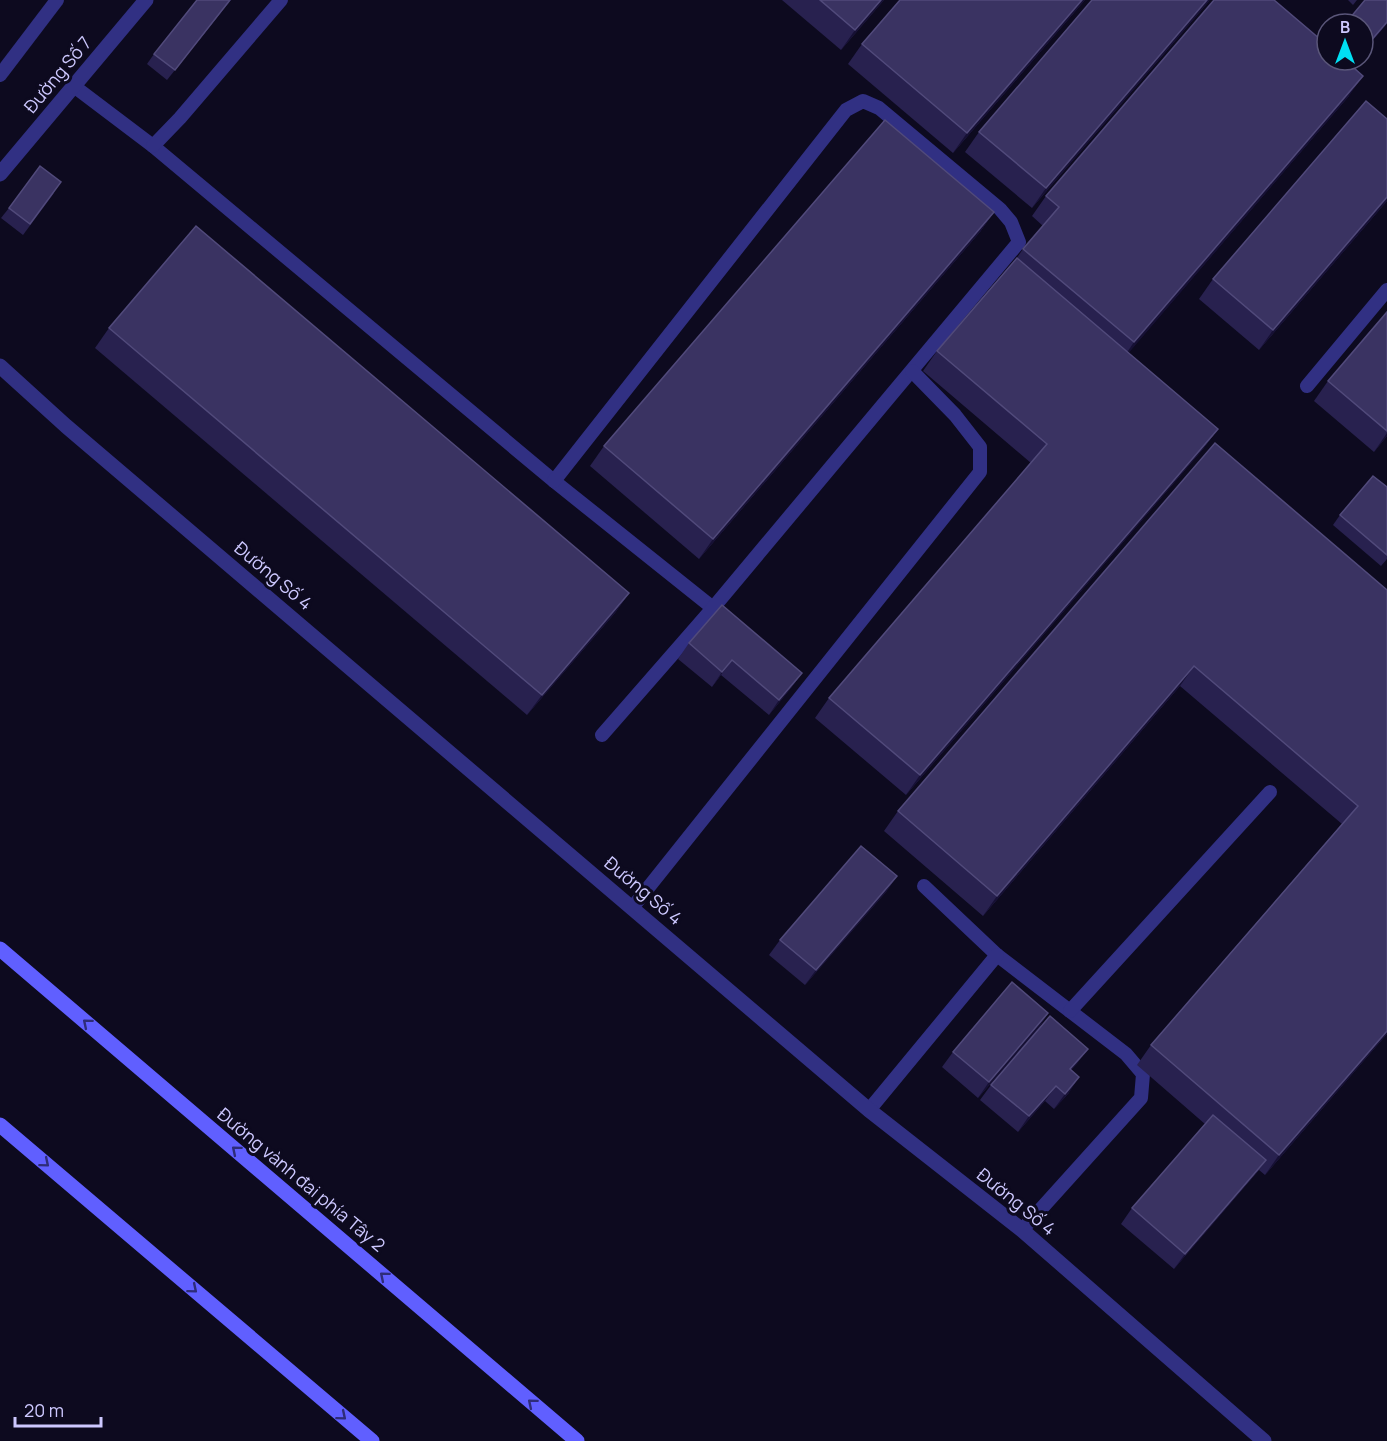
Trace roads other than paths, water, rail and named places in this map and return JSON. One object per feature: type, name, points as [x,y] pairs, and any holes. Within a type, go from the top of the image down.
[{"type":"main road","name":"Đường vành đai phía Tây 2","points":[[0,949],[577,1441]]},
{"type":"main road","points":[[0,1125],[372,1441]]},
{"type":"street","name":"Đường Số 7","points":[[0,174],[146,0]]},
{"type":"street","name":"Đường Số 4","points":[[0,366],[869,1110],[1022,1230],[1264,1441]]},
{"type":"lane","points":[[0,75],[57,0]]},
{"type":"lane","points":[[153,146],[281,0]]},
{"type":"lane","points":[[75,87],[153,146],[555,481],[713,608]]},
{"type":"lane","points":[[555,481],[846,110],[863,101],[879,108],[999,209],[1011,222],[1019,242],[713,608],[602,735]]},
{"type":"lane","points":[[1307,386],[1387,290]]},
{"type":"lane","points":[[632,908],[980,472],[980,447],[955,415],[912,371]]},
{"type":"lane","points":[[1070,1011],[1270,792]]},
{"type":"lane","points":[[924,886],[997,955],[1126,1054],[1143,1074],[1141,1098],[1022,1230]]},
{"type":"lane","points":[[869,1110],[997,955]]}]
